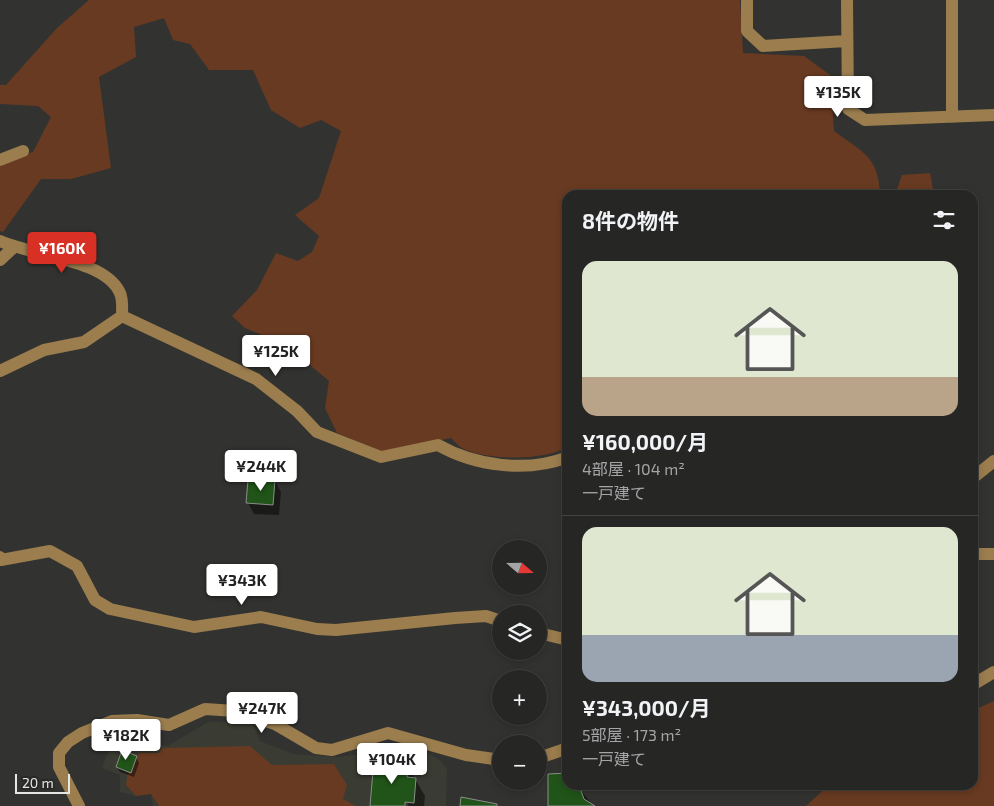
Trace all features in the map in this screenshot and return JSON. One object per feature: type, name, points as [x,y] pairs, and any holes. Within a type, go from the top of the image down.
[{"type":"street","points":[[747,0],[747,31],[763,46],[846,42]]},
{"type":"street","points":[[847,0],[848,109],[865,120],[994,115]]},
{"type":"street","points":[[952,0],[952,117]]},
{"type":"street","points":[[0,160],[23,151]]},
{"type":"street","points":[[0,240],[14,247],[84,266],[110,278],[121,294],[122,316]]},
{"type":"street","points":[[0,260],[14,247]]},
{"type":"street","points":[[1,368],[44,350],[84,342],[122,316]]},
{"type":"street","points":[[122,316],[256,379],[297,411],[317,432],[381,457],[438,445],[457,456],[492,464],[550,464],[562,459]]},
{"type":"street","points":[[978,473],[994,461]]},
{"type":"street","points":[[0,557],[1,560],[50,551],[77,566],[94,600],[110,609],[194,627],[261,617],[317,629],[336,630],[454,618],[486,616],[492,618]]},
{"type":"street","points":[[978,554],[994,554]]},
{"type":"street","points":[[547,635],[562,639]]},
{"type":"street","points":[[978,682],[994,672]]},
{"type":"street","points":[[79,806],[59,766],[59,753],[68,742],[82,733],[112,721],[138,720],[169,725],[205,709],[235,711],[275,724],[316,748],[332,750],[388,734],[466,755],[492,759]]},
{"type":"street","points":[[547,755],[562,750]]},
{"type":"shaded area","points":[[89,0],[740,0],[743,53],[804,56],[830,75],[834,131],[867,156],[876,172],[880,190],[562,190],[562,450],[532,457],[489,456],[466,450],[451,438],[384,452],[337,433],[325,408],[329,381],[286,345],[245,328],[232,316],[257,290],[276,253],[298,261],[312,252],[319,236],[295,215],[319,198],[341,131],[321,120],[300,128],[271,110],[253,70],[209,70],[190,44],[173,40],[164,18],[134,27],[136,57],[99,77],[111,168],[71,179],[41,179],[3,232],[0,231],[0,165],[33,152],[51,117],[38,106],[0,104],[0,85],[6,85],[57,28]]},
{"type":"shaded area","points":[[930,173],[933,190],[897,190],[902,175]]},
{"type":"shaded area","points":[[994,701],[994,806],[806,806],[824,790],[978,790],[978,708]]},
{"type":"shaded area","points":[[208,722],[244,722],[254,726],[260,741],[294,754],[336,757],[364,754],[385,746],[421,749],[441,761],[447,769],[446,806],[153,806],[151,794],[136,796],[120,792],[120,775],[102,768],[112,741],[134,746],[168,746]]},
{"type":"shaded area","points":[[250,746],[272,765],[334,764],[347,785],[343,799],[356,806],[159,806],[151,794],[136,796],[126,785],[128,771],[131,772],[139,753],[159,753],[162,748]]},
{"type":"building","points":[[248,480],[275,480],[273,505],[246,503]]},
{"type":"building","points":[[122,750],[137,756],[131,773],[116,767]]},
{"type":"building","points":[[374,759],[408,764],[407,777],[416,778],[414,803],[405,802],[405,806],[370,806]]},
{"type":"building","points":[[562,773],[562,790],[581,790],[584,799],[595,806],[548,806],[548,774]]},
{"type":"building","points":[[461,797],[497,804],[497,806],[460,806]]}]
